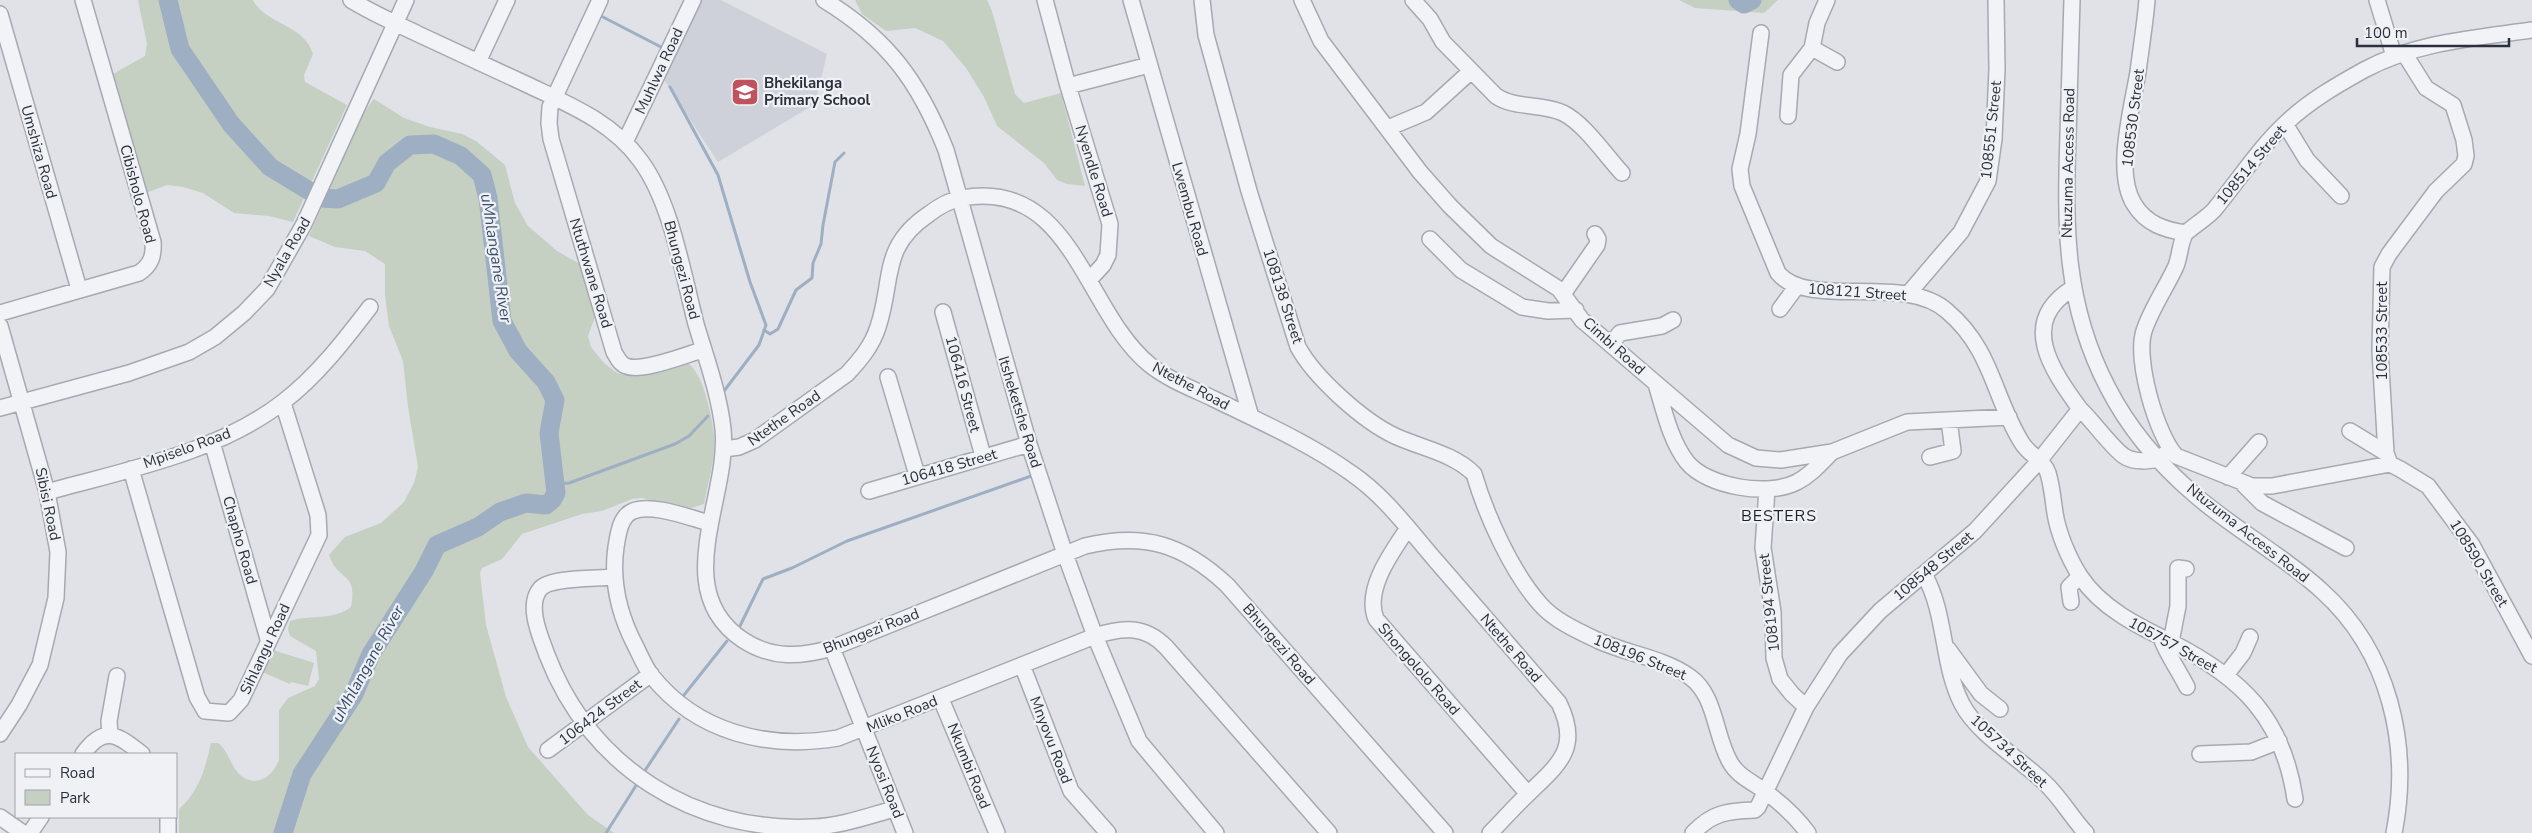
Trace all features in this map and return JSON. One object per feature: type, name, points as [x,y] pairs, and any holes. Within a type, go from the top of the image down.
[{"type":"street","name":"Cibisholo Road","points":[[0,313],[138,273],[149,264],[154,250],[83,0]]},
{"type":"street","name":"Bhungezi Road","points":[[351,0],[595,118],[625,142],[654,183],[666,214],[718,402],[724,449],[710,523],[705,566],[706,584],[715,610],[734,634],[761,650],[782,655],[812,653],[832,648],[1065,554],[1104,542],[1138,540],[1166,546],[1183,552],[1203,564],[1243,602],[1445,833]]},
{"type":"street","name":"Nyala Road","points":[[0,408],[129,373],[202,346],[228,328],[258,299],[277,274],[304,224],[406,0]]},
{"type":"street","points":[[478,62],[507,0]]},
{"type":"street","name":"Ntuthwane Road","points":[[600,0],[550,107],[551,139],[614,352],[619,360],[625,366],[641,367],[703,350]]},
{"type":"street","name":"Muhlwa Road","points":[[625,142],[693,0]]},
{"type":"street","name":"Itsheketshe Road","points":[[824,0],[860,23],[909,76],[933,117],[946,150],[1029,444],[1065,554],[1095,636],[1142,747],[1216,833]]},
{"type":"street","name":"Nyendle Road","points":[[1045,0],[1068,86],[1110,224],[1108,254],[1103,264],[1089,280]]},
{"type":"street","name":"Lwembu Road","points":[[1131,0],[1148,65],[1251,417]]},
{"type":"street","name":"108138 Street","points":[[1202,0],[1206,35],[1249,191],[1298,347],[1304,358],[1330,388],[1381,428],[1393,435],[1479,471],[1489,514],[1524,581],[1542,606],[1569,626]]},
{"type":"street","name":"Cimbi Road","points":[[1302,0],[1321,40],[1420,172],[1450,206],[1487,242],[1553,284],[1576,310],[1582,320],[1612,343],[1720,440],[1745,454],[1762,459],[1781,460],[1832,452],[1902,423],[2009,417]]},
{"type":"street","points":[[1412,0],[1430,19],[1443,42],[1470,72],[1500,98],[1551,109],[1568,115],[1622,173]]},
{"type":"street","points":[[1788,116],[1791,74],[1812,48],[1817,23],[1827,0]]},
{"type":"street","name":"108551 Street","points":[[1908,294],[1961,232],[1988,181],[1994,139],[1997,69],[1996,0]]},
{"type":"street","name":"Ntuzuma Access Road","points":[[2072,0],[2066,205],[2067,244],[2073,288],[2081,318],[2107,387],[2130,424],[2159,459],[2196,496],[2323,591],[2361,639],[2386,689],[2396,723],[2400,770],[2398,810],[2394,833]]},
{"type":"street","name":"108530 Street","points":[[2147,0],[2127,145],[2126,179],[2134,204],[2147,220],[2162,227],[2186,232]]},
{"type":"street","points":[[2378,0],[2399,54]]},
{"type":"street","name":"Umshiza Road","points":[[0,14],[80,289]]},
{"type":"street","name":"108514 Street","points":[[2186,232],[2212,212],[2285,124],[2323,94],[2399,54],[2433,45],[2532,30]]},
{"type":"street","name":"108121 Street","points":[[1761,33],[1748,134],[1740,169],[1741,182],[1777,270],[1783,278],[1797,286],[1908,294],[1940,306],[1968,332],[1988,364],[2021,442],[2039,461]]},
{"type":"street","points":[[1812,48],[1837,62]]},
{"type":"street","name":"108533 Street","points":[[2388,459],[2380,351],[2382,267],[2388,254],[2436,191],[2462,167],[2466,156],[2464,140],[2453,105],[2426,88],[2399,54]]},
{"type":"street","points":[[1068,86],[1148,65]]},
{"type":"street","points":[[1388,128],[1426,112],[1470,72]]},
{"type":"street","points":[[2285,124],[2307,160],[2341,196]]},
{"type":"street","name":"Ntethe Road","points":[[724,449],[740,447],[755,440],[847,374],[868,348],[875,335],[890,264],[895,250],[909,230],[921,220],[960,198],[1003,199],[1030,208],[1058,233],[1116,325],[1150,365],[1326,456],[1376,493],[1553,696],[1563,711],[1567,732],[1563,758],[1490,833]]},
{"type":"street","points":[[2186,232],[2177,262],[2144,330],[2142,340],[2147,385],[2170,448],[2176,456],[2206,466],[2243,484],[2252,486],[2272,486],[2388,459]]},
{"type":"street","points":[[1563,294],[1597,245],[1598,239],[1595,234]]},
{"type":"street","points":[[1430,239],[1460,270],[1522,307],[1548,311],[1576,310]]},
{"type":"street","points":[[1780,309],[1797,286]]},
{"type":"street","points":[[2073,288],[2052,303],[2044,321],[2042,338],[2049,359],[2080,409],[2123,456],[2137,460],[2159,459],[2170,448]]},
{"type":"street","name":"Mpiselo Road","points":[[47,492],[131,469],[212,442],[283,403],[322,366],[370,307]]},
{"type":"street","name":"106416 Street","points":[[943,312],[983,456]]},
{"type":"street","points":[[1612,343],[1620,333],[1662,326],[1673,320]]},
{"type":"street","name":"Sibisi Road","points":[[0,326],[47,492],[58,552],[58,575],[53,617],[40,665],[32,682],[0,734]]},
{"type":"street","points":[[888,377],[917,475]]},
{"type":"street","points":[[1656,384],[1679,448],[1693,468],[1704,476],[1723,483],[1768,489],[1785,487],[1808,476],[1832,452]]},
{"type":"street","name":"Sihlangu Road","points":[[131,469],[197,697],[205,711],[229,713],[237,707],[268,639],[314,547],[319,529],[318,515],[283,403]]},
{"type":"street","name":"108548 Street","points":[[1693,833],[1712,816],[1719,813],[1758,807],[1806,707],[1827,671],[1862,629],[1975,531],[2039,461],[2080,409]]},
{"type":"street","points":[[1930,456],[1953,451],[1949,420]]},
{"type":"street","name":"108590 Street","points":[[2350,431],[2428,486],[2472,545],[2532,656]]},
{"type":"street","name":"Chapho Road","points":[[212,442],[268,639]]},
{"type":"street","points":[[2228,477],[2259,442]]},
{"type":"street","name":"106418 Street","points":[[869,491],[917,475],[1029,444]]},
{"type":"street","name":"105757 Street","points":[[2039,461],[2048,471],[2057,521],[2080,576],[2100,599],[2124,617],[2201,658],[2226,675],[2253,702],[2279,741],[2289,765],[2295,799]]},
{"type":"street","points":[[2243,484],[2262,503],[2346,548]]},
{"type":"street","name":"108194 Street","points":[[1768,489],[1763,548],[1773,612],[1774,658],[1780,679],[1806,707]]},
{"type":"street","name":"Mliko Road","points":[[710,523],[652,509],[642,509],[629,513],[618,535],[613,577],[628,631],[651,674],[681,705],[695,715],[734,734],[748,737],[802,743],[838,738],[864,730],[1095,636],[1110,631],[1137,629],[1158,639],[1329,833]]},
{"type":"street","name":"Shongololo Road","points":[[1408,528],[1380,577],[1373,601],[1376,619],[1528,794]]},
{"type":"street","points":[[2182,569],[2178,606],[2166,640],[2168,658],[2179,671],[2186,687]]},
{"type":"street","name":"105734 Street","points":[[1924,574],[1938,603],[1951,674],[1963,705],[1970,716],[2046,783],[2086,833]]},
{"type":"street","points":[[2071,602],[2069,587],[2080,576]]},
{"type":"street","points":[[613,577],[549,583],[540,589],[535,600],[535,615],[554,674],[583,723],[605,749],[638,776],[674,799],[722,818],[774,827],[817,830],[894,809]]},
{"type":"street","name":"108196 Street","points":[[1569,626],[1600,641],[1676,668],[1692,678],[1707,698],[1722,747],[1731,764],[1745,778],[1766,792],[1808,833]]},
{"type":"street","points":[[2226,675],[2243,653],[2250,637]]},
{"type":"street","points":[[1946,647],[1977,689],[2000,710]]},
{"type":"street","name":"Nyosi Road","points":[[832,648],[905,833]]},
{"type":"street","name":"Mnyovu Road","points":[[1022,665],[1071,791],[1108,833]]},
{"type":"street","name":"106424 Street","points":[[548,750],[651,674]]},
{"type":"street","points":[[110,735],[108,721],[117,676]]},
{"type":"street","name":"Nkumbi Road","points":[[941,699],[997,833]]},
{"type":"street","points":[[84,753],[96,739],[110,735],[124,740],[141,753]]},
{"type":"street","points":[[2200,754],[2251,752],[2279,741]]},
{"type":"street","points":[[0,816],[24,833]]},
{"type":"street","points":[[30,833],[40,818]]},
{"type":"street","points":[[168,818],[168,833]]},
{"type":"street","points":[[722,818],[728,833]]},
{"type":"shaded area","name":"Bhekilanga Primary School","points":[[699,0],[721,0],[827,54],[815,104],[718,162],[664,80]]},
{"type":"green space","points":[[138,0],[253,0],[267,15],[302,36],[308,44],[313,54],[304,75],[305,82],[347,105],[293,222],[269,216],[234,213],[203,193],[183,187],[167,185],[146,193],[113,74],[145,56],[147,44]]},
{"type":"green space","points":[[855,0],[987,0],[992,11],[1015,94],[1024,103],[1061,93],[1085,186],[1067,184],[1057,180],[1044,163],[997,126],[984,97],[966,68],[943,41],[915,28],[886,31],[862,14]]},
{"type":"green space","points":[[1679,0],[1778,0],[1764,13],[1695,8]]},
{"type":"green space","points":[[374,99],[404,118],[430,127],[462,134],[476,141],[505,165],[515,203],[528,226],[557,251],[580,264],[595,317],[588,336],[591,347],[604,363],[617,373],[631,376],[686,362],[697,374],[706,395],[714,444],[713,461],[704,504],[688,509],[642,498],[632,499],[602,511],[582,514],[522,534],[502,559],[482,568],[480,573],[486,625],[506,697],[528,747],[588,815],[614,833],[179,833],[179,809],[192,794],[201,779],[211,743],[218,743],[221,746],[235,769],[241,776],[247,779],[253,781],[260,780],[266,778],[271,773],[279,760],[279,710],[288,698],[315,686],[319,679],[316,651],[290,636],[288,629],[290,621],[329,616],[351,607],[352,587],[333,564],[329,555],[345,537],[381,523],[404,502],[414,483],[418,467],[403,361],[389,326],[385,295],[385,264],[365,251],[335,247],[309,236],[364,112]]},
{"type":"green space","points":[[270,649],[314,663],[308,686],[291,682],[290,684],[262,672]]},
{"type":"waterway","name":"uMhlangane River","points":[[168,0],[180,49],[231,124],[270,167],[321,198],[338,199],[376,183],[387,163],[410,145],[434,144],[461,156],[482,175],[488,198],[502,321],[518,351],[546,382],[555,400],[549,433],[556,493],[552,500],[546,505],[526,503],[500,512],[478,527],[437,545],[424,571],[371,654],[354,694],[302,774],[283,833]]},
{"type":"waterway","points":[[1738,0],[1744,4],[1752,0]]},
{"type":"waterway","points":[[601,16],[661,47]]},
{"type":"waterway","points":[[670,87],[718,175],[750,282],[766,325],[759,345],[724,391]]},
{"type":"waterway","points":[[764,330],[770,334],[778,329],[796,290],[812,278],[813,263],[821,244],[835,162],[844,153]]},
{"type":"waterway","points":[[554,484],[569,483],[675,444],[689,436],[708,416]]},
{"type":"waterway","points":[[740,626],[763,579],[792,568],[847,541],[1031,476]]},
{"type":"waterway","points":[[684,695],[727,641]]},
{"type":"waterway","points":[[644,772],[679,719]]},
{"type":"waterway","points":[[606,833],[637,784]]},
{"type":"place","name":"Bhekilanga Primary School","points":[[745,92]]},
{"type":"district","name":"BESTERS","points":[[1779,516]]}]
